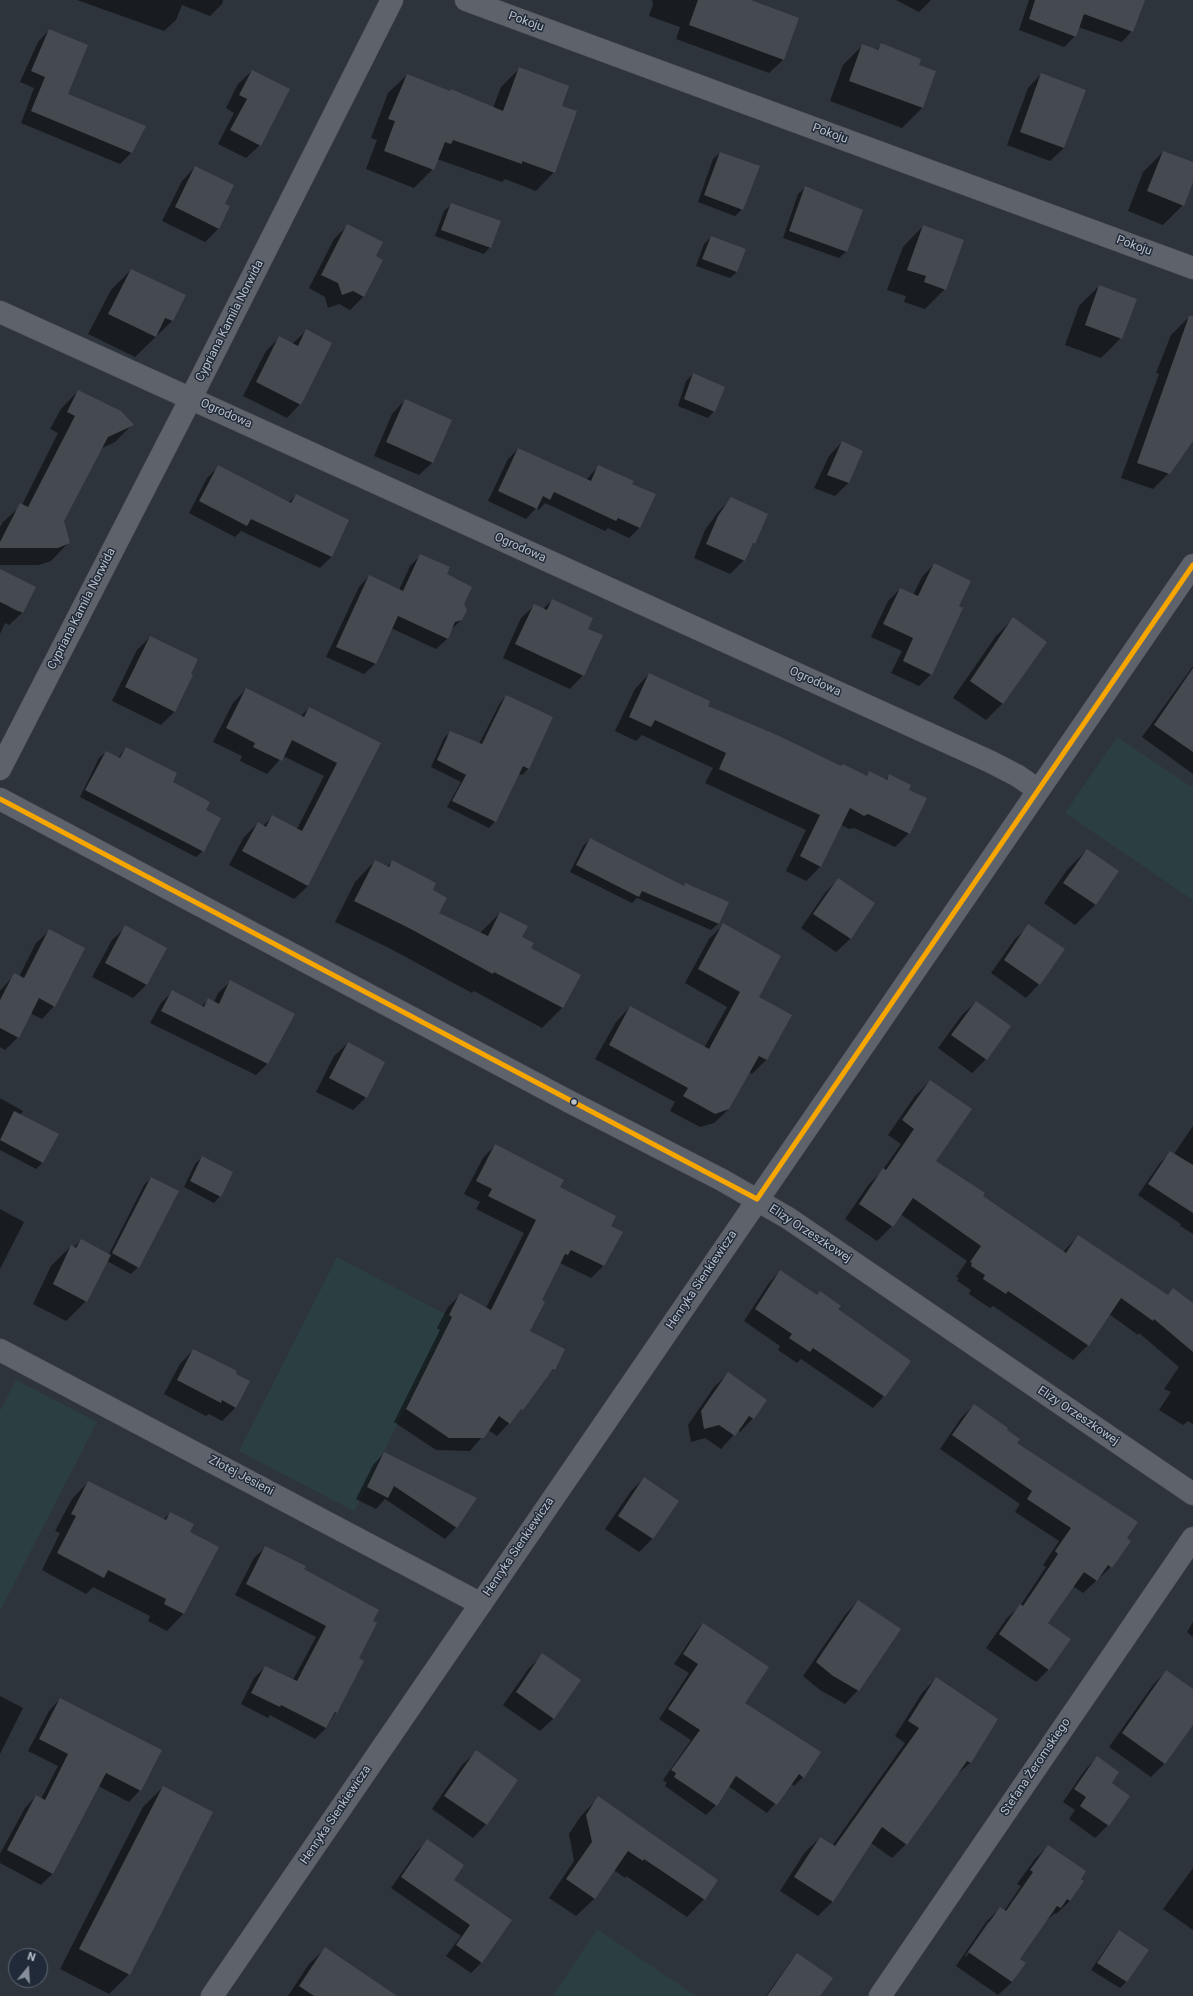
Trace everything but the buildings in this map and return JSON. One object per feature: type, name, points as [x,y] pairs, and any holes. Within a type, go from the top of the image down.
[{"type":"street","name":"Cypriana Kamila Norwida","points":[[0,769],[191,398],[392,0]]},
{"type":"street","name":"Pokoju","points":[[466,0],[1193,268]]},
{"type":"street","name":"Ogrodowa","points":[[0,312],[991,762],[1018,776],[1038,790]]},
{"type":"street","name":"Henryka Sienkiewicza","points":[[212,1996],[1193,565]]},
{"type":"street","name":"Elizy Orzeszkowej","points":[[0,799],[757,1200],[808,1230],[1193,1494]]},
{"type":"street","name":"Złotej Jesieni","points":[[0,1350],[481,1604]]},
{"type":"street","name":"Stefana Żeromskiego","points":[[880,1996],[1193,1538]]},
{"type":"green space","points":[[1117,737],[1193,788],[1193,900],[1065,813]]},
{"type":"green space","points":[[337,1257],[451,1317],[354,1511],[239,1451]]},
{"type":"green space","points":[[16,1380],[97,1422],[0,1611],[0,1411]]},
{"type":"green space","points":[[597,1929],[696,1996],[553,1996]]},
{"type":"transit line","points":[[0,799],[757,1199],[1193,565]]}]
